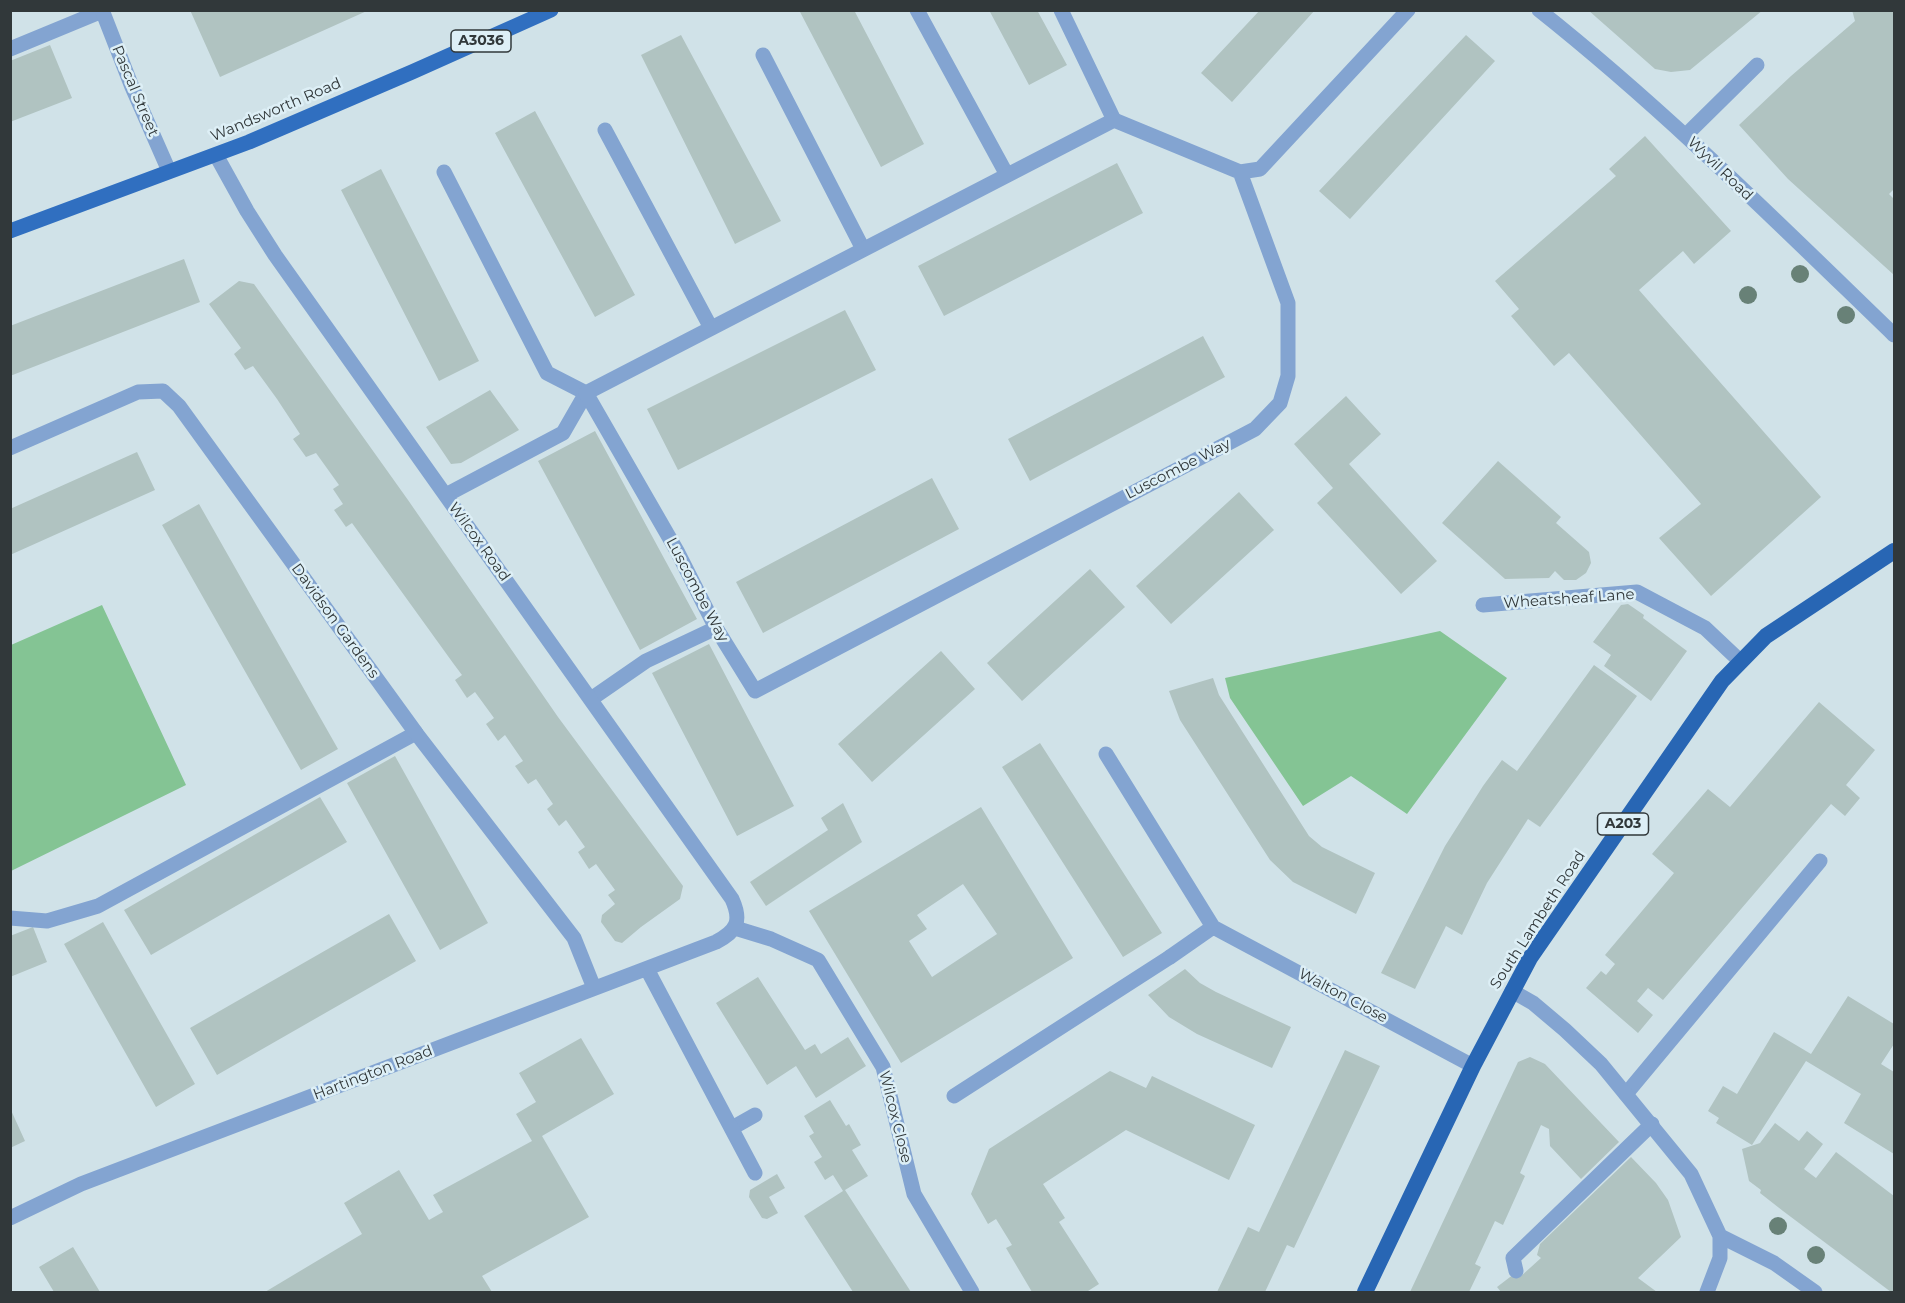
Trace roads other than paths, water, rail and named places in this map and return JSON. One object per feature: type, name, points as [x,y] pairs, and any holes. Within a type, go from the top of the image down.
[{"type":"highway","name":"South Lambeth Road","points":[[1365,1293],[1473,1066],[1530,958],[1722,681],[1766,636],[1783,623],[1894,552]]},
{"type":"main road","name":"Wandsworth Road","points":[[10,231],[216,155],[551,10]]},
{"type":"street","points":[[917,10],[1007,175]]},
{"type":"street","points":[[1061,10],[1114,120],[1240,172],[1260,169],[1408,10]]},
{"type":"street","name":"Wyvil Road","points":[[1539,10],[1686,135],[1894,335]]},
{"type":"street","points":[[10,49],[102,11]]},
{"type":"street","name":"Pascal Street","points":[[102,11],[169,171]]},
{"type":"street","points":[[763,56],[863,249]]},
{"type":"street","points":[[1686,135],[1757,65]]},
{"type":"street","points":[[446,495],[563,433],[586,393],[1114,120]]},
{"type":"street","points":[[605,130],[711,328]]},
{"type":"street","name":"Wilcox Road","points":[[216,155],[275,255],[732,899],[738,918],[735,928]]},
{"type":"street","points":[[444,172],[547,373],[586,393]]},
{"type":"street","name":"Luscombe Way","points":[[586,393],[677,551],[716,628],[754,691],[1255,429],[1280,403],[1288,376],[1288,303],[1240,172]]},
{"type":"street","name":"Davidson Gardens","points":[[10,448],[138,392],[164,391],[179,406],[416,733],[574,938],[594,988]]},
{"type":"street","name":"Wheatsheaf Lane","points":[[1483,604],[1637,592],[1705,628],[1740,661]]},
{"type":"street","points":[[591,699],[646,661],[716,628]]},
{"type":"street","points":[[10,918],[47,921],[98,906],[416,733]]},
{"type":"street","points":[[954,1096],[1213,927],[1106,754]]},
{"type":"street","points":[[1626,1094],[1820,861]]},
{"type":"street","name":"Walton Close","points":[[1213,927],[1473,1066]]},
{"type":"street","name":"Hartington Road","points":[[10,1218],[81,1184],[716,942],[735,928]]},
{"type":"street","name":"Wilcox Close","points":[[735,928],[771,939],[818,960],[883,1067],[914,1194],[972,1293]]},
{"type":"street","points":[[647,969],[755,1173]]},
{"type":"street","points":[[1512,991],[1533,1003],[1601,1064],[1691,1174],[1720,1236],[1720,1258],[1707,1293]]},
{"type":"street","points":[[732,1128],[755,1115]]},
{"type":"street","points":[[1515,1271],[1513,1258],[1652,1124]]},
{"type":"street","points":[[1720,1236],[1774,1263],[1815,1293]]}]
